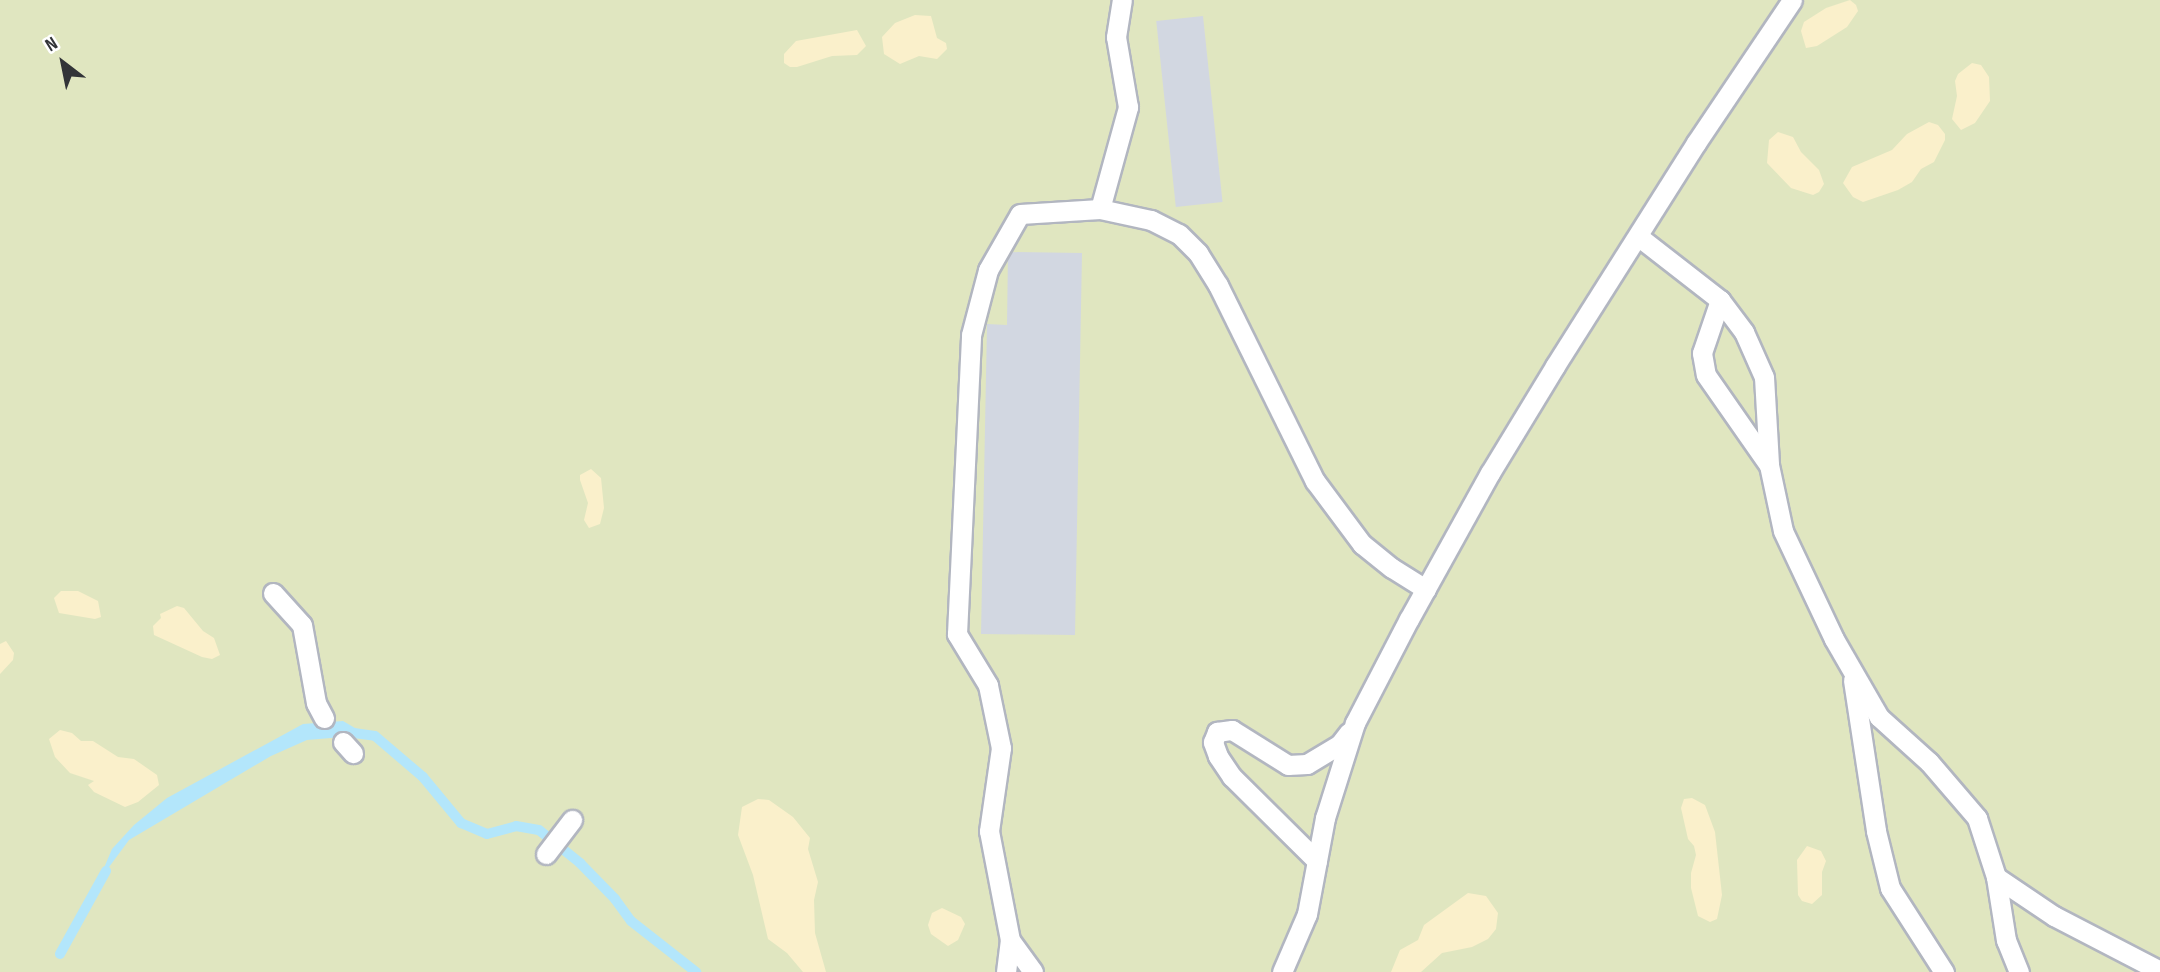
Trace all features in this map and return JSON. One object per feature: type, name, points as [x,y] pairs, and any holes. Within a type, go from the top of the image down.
[{"type":"lane","points":[[1100,209],[1128,107],[1116,37],[1122,0]]},
{"type":"lane","points":[[1317,861],[1232,777],[1217,756],[1213,742],[1217,732],[1232,730],[1288,765],[1307,764],[1339,745],[1355,723],[1426,589],[1526,414],[1696,144],[1792,0]]},
{"type":"lane","points":[[1006,972],[1010,940],[989,831],[1001,748],[988,685],[957,634],[971,335],[988,270],[1020,214],[1100,209],[1151,220],[1179,234],[1198,253],[1218,285],[1315,481],[1362,544],[1392,568],[1426,589]]},
{"type":"lane","points":[[1639,237],[1720,300],[1744,332],[1764,377],[1769,465],[1783,531],[1851,669],[1879,717],[1929,762],[1977,818],[1996,877],[2006,940],[2019,972]]},
{"type":"lane","points":[[1720,300],[1702,353],[1706,375],[1769,465]]},
{"type":"lane","points":[[273,593],[302,625],[316,703],[324,718]]},
{"type":"lane","points":[[1851,669],[1876,831],[1890,888],[1944,972]]},
{"type":"lane","points":[[1282,972],[1307,914],[1325,818],[1355,723]]},
{"type":"lane","points":[[545,854],[572,820]]},
{"type":"lane","points":[[1996,877],[2054,916],[2160,971]]},
{"type":"lane","points":[[1010,940],[1033,972]]},
{"type":"green space","points":[[0,0],[2160,0],[2160,972],[0,972]]},
{"type":"sand","points":[[1850,0],[1858,11],[1847,27],[1817,46],[1806,48],[1801,31],[1804,22],[1826,8]]},
{"type":"sand","points":[[915,15],[931,16],[937,38],[946,43],[947,49],[937,59],[919,56],[900,64],[884,54],[882,37],[895,23]]},
{"type":"sand","points":[[857,30],[866,46],[857,55],[832,56],[797,67],[784,63],[784,54],[796,41]]},
{"type":"sand","points":[[1972,63],[1981,65],[1989,77],[1990,101],[1975,123],[1961,130],[1952,119],[1957,96],[1955,81],[1958,74]]},
{"type":"sand","points":[[1929,122],[1938,125],[1945,134],[1945,140],[1934,162],[1921,169],[1912,182],[1898,190],[1863,202],[1853,197],[1843,183],[1852,167],[1892,150],[1907,134]]},
{"type":"sand","points":[[1778,132],[1793,137],[1801,152],[1819,170],[1824,184],[1819,192],[1813,195],[1791,188],[1767,163],[1769,140]]},
{"type":"sand","points":[[591,469],[601,478],[604,508],[600,524],[589,528],[584,520],[588,503],[580,475]]},
{"type":"sand","points":[[61,591],[78,591],[98,601],[101,617],[95,619],[59,613],[54,598]]},
{"type":"sand","points":[[177,606],[184,608],[203,631],[214,638],[220,655],[212,659],[202,657],[154,635],[153,626],[161,618],[160,614]]},
{"type":"sand","points":[[6,641],[14,653],[13,660],[0,674],[0,644]]},
{"type":"sand","points":[[60,730],[72,733],[81,741],[93,741],[118,757],[134,759],[157,775],[159,785],[138,802],[125,807],[94,792],[88,785],[94,781],[70,773],[55,757],[49,739]]},
{"type":"sand","points":[[1692,798],[1705,805],[1715,832],[1722,895],[1717,919],[1710,922],[1698,916],[1691,888],[1691,873],[1696,855],[1694,846],[1688,839],[1681,808],[1684,799]]},
{"type":"sand","points":[[758,799],[769,800],[793,817],[810,838],[808,849],[818,882],[814,900],[815,933],[826,972],[803,972],[787,953],[768,939],[753,875],[738,835],[742,807]]},
{"type":"sand","points":[[1807,846],[1821,851],[1826,861],[1822,872],[1822,895],[1812,904],[1802,901],[1798,895],[1797,860]]},
{"type":"sand","points":[[1468,893],[1486,896],[1498,913],[1496,929],[1488,939],[1472,947],[1442,953],[1421,972],[1391,972],[1400,950],[1418,940],[1424,925]]},
{"type":"sand","points":[[942,908],[961,917],[965,924],[958,940],[948,946],[931,934],[928,925],[932,913]]},
{"type":"water","points":[[343,721],[367,735],[307,740],[271,756],[129,840],[98,882],[112,849],[134,825],[167,798],[303,724]]},
{"type":"building","points":[[1203,16],[1223,202],[1176,207],[1156,21]]},
{"type":"building","points":[[1008,252],[1082,253],[1075,635],[981,634],[987,324],[1007,325]]},
{"type":"waterway","points":[[354,733],[375,736],[423,777],[461,823],[487,834],[516,826],[539,830],[580,863],[615,899],[631,921],[696,972]]},
{"type":"waterway","points":[[60,954],[106,871]]}]
